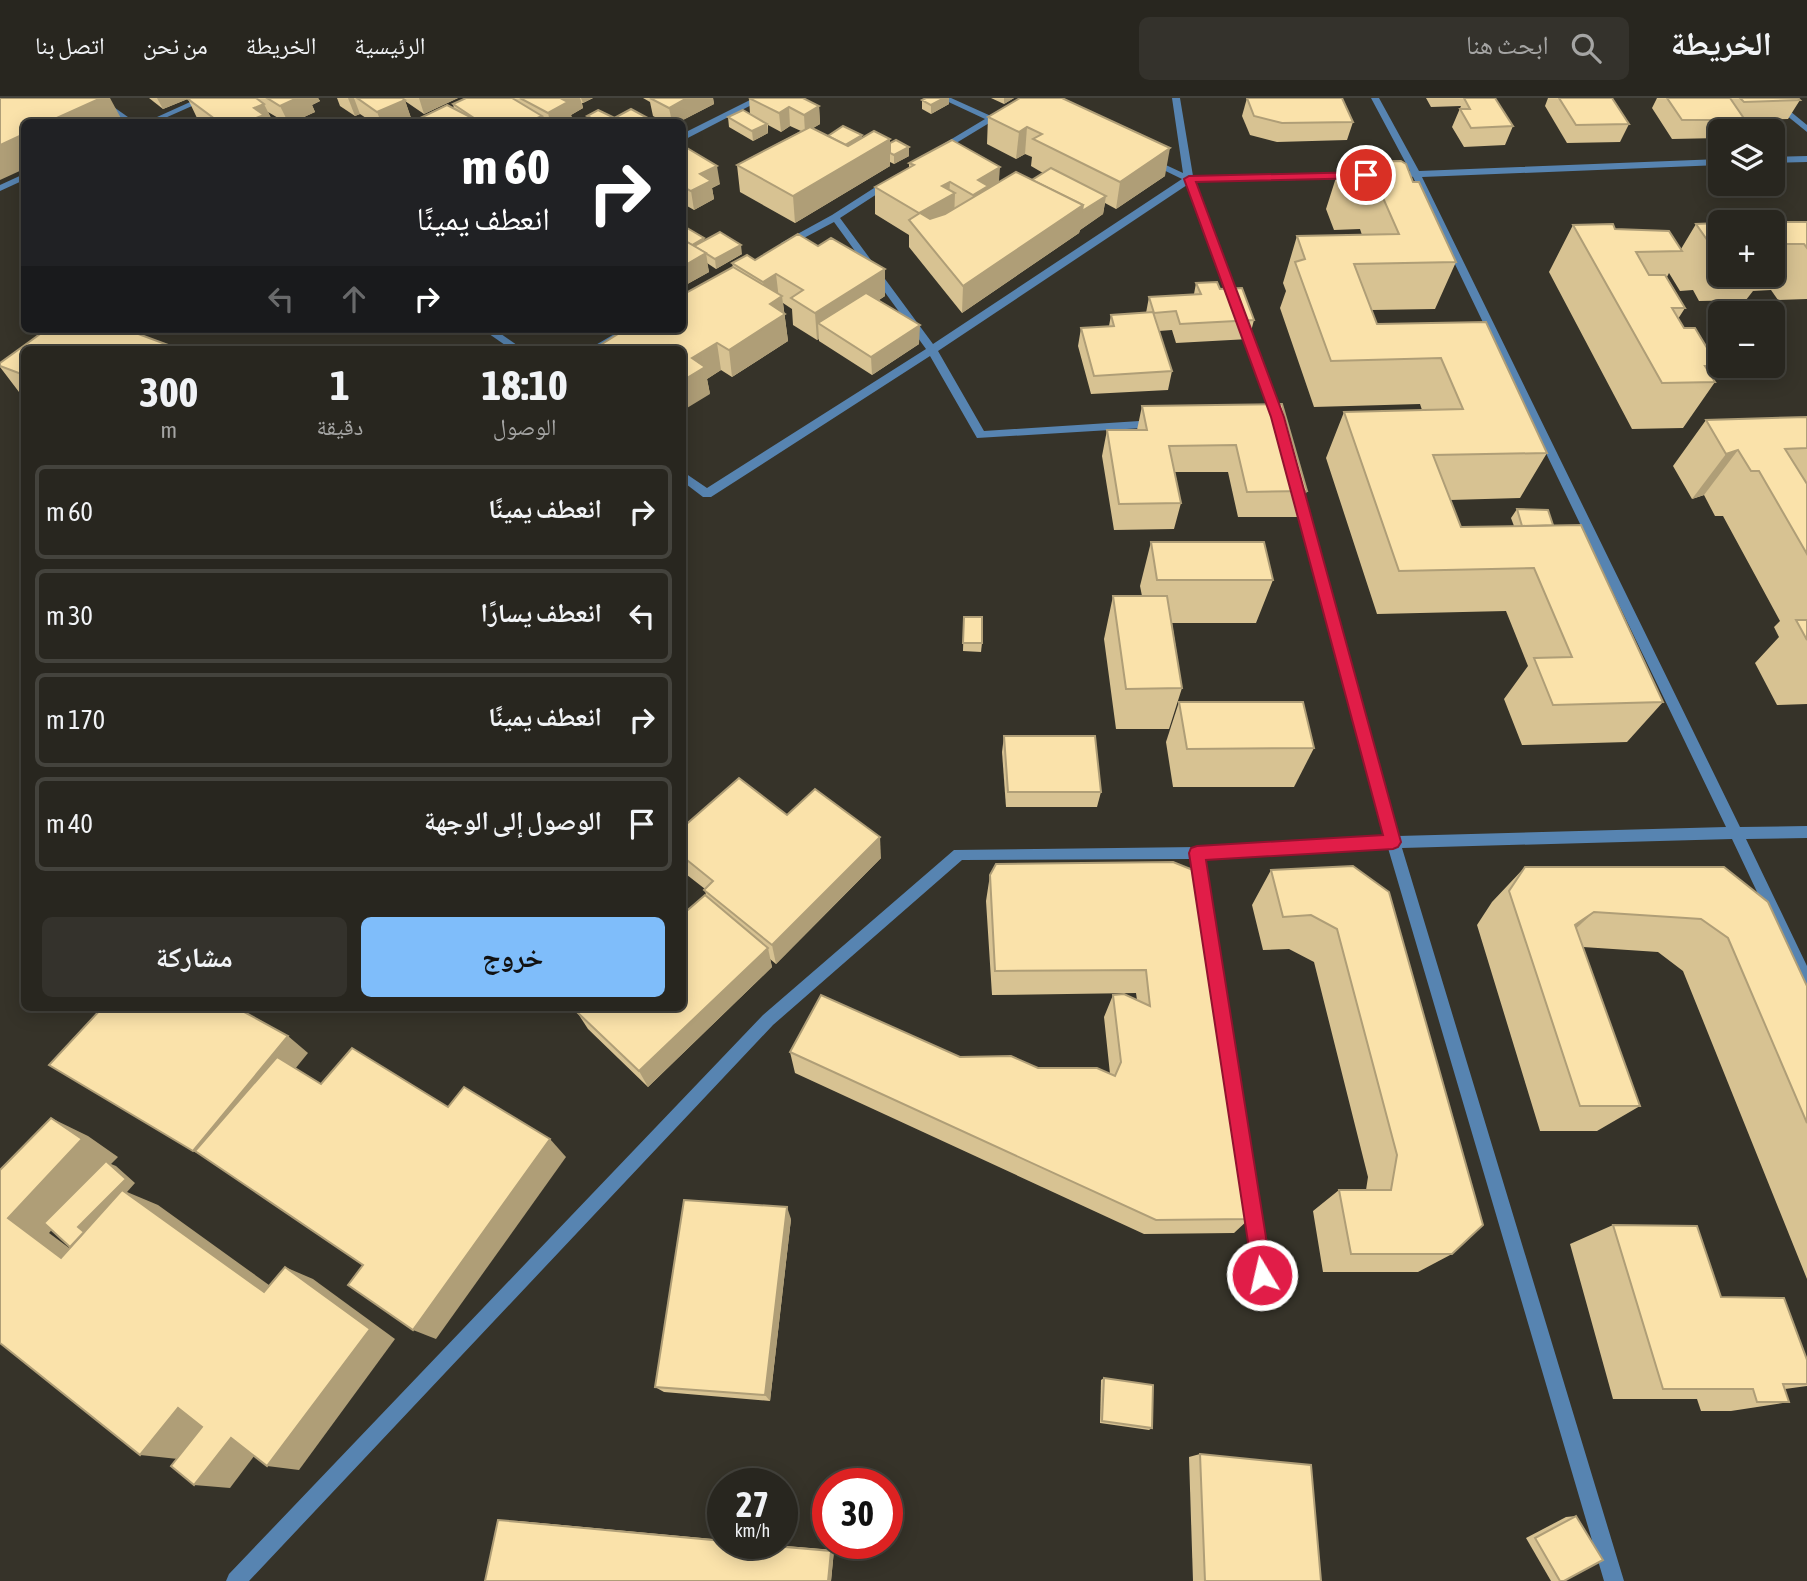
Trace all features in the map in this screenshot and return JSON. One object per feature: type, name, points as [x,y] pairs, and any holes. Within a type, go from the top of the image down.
[{"type":"street","points":[[95,98],[126,119]]},
{"type":"street","points":[[157,119],[206,98]]},
{"type":"street","points":[[686,136],[761,98]]},
{"type":"street","points":[[944,98],[989,118]]},
{"type":"street","points":[[1176,98],[1189,179],[1274,422]]},
{"type":"street","points":[[1375,98],[1416,174],[1807,982]]},
{"type":"street","points":[[1769,98],[1807,129]]},
{"type":"street","points":[[923,160],[989,118],[1020,103]]},
{"type":"street","points":[[1141,157],[1189,179],[1363,175]]},
{"type":"street","points":[[1785,160],[1807,159]]},
{"type":"street","points":[[1403,175],[1708,162]]},
{"type":"street","points":[[776,249],[901,174]]},
{"type":"street","points":[[0,188],[21,178]]},
{"type":"street","points":[[686,478],[706,494],[932,350],[1189,179]]},
{"type":"street","points":[[835,216],[932,350],[981,435],[1170,423]]},
{"type":"street","points":[[494,333],[513,346]]},
{"type":"street","points":[[599,346],[624,333]]},
{"type":"street","points":[[1292,470],[1393,842],[1614,1581]]},
{"type":"street","points":[[236,1581],[768,1020],[959,854],[1197,853],[1393,842],[1807,832]]},
{"type":"street","points":[[1197,853],[1205,907]]},
{"type":"street","points":[[1248,1179],[1267,1301]]},
{"type":"building","points":[[0,98],[101,98],[55,119],[21,119],[21,135],[0,145]]},
{"type":"building","points":[[256,98],[264,104],[254,108],[264,115],[254,119],[215,119],[188,99]]},
{"type":"building","points":[[267,98],[297,98],[280,106]]},
{"type":"building","points":[[357,98],[402,98],[405,100],[377,112]]},
{"type":"building","points":[[466,98],[512,98],[542,116],[535,119],[476,119],[453,104]]},
{"type":"building","points":[[520,98],[563,98],[568,102],[548,113]]},
{"type":"building","points":[[650,98],[687,98],[669,108]]},
{"type":"building","points":[[749,98],[803,98],[819,106],[804,115],[789,107],[779,113]]},
{"type":"building","points":[[944,98],[931,105],[922,100]]},
{"type":"building","points":[[1020,98],[1062,98],[1170,148],[1120,182],[1033,139],[1042,134],[1027,127],[1019,132],[988,117]]},
{"type":"building","points":[[1247,98],[1342,98],[1353,122],[1282,123],[1254,116]]},
{"type":"building","points":[[1464,98],[1495,98],[1513,126],[1471,128],[1460,109],[1470,109]]},
{"type":"building","points":[[1559,98],[1612,98],[1629,124],[1576,125]]},
{"type":"building","points":[[1667,98],[1730,98],[1744,119],[1708,119],[1682,120]]},
{"type":"building","points":[[1740,98],[1798,98],[1800,100],[1744,102]]},
{"type":"building","points":[[447,105],[474,119],[418,119]]},
{"type":"building","points":[[631,109],[649,119],[620,119],[616,117]]},
{"type":"building","points":[[598,110],[617,119],[593,119],[587,116]]},
{"type":"building","points":[[743,110],[767,124],[752,131],[728,117]]},
{"type":"building","points":[[843,126],[862,135],[845,145],[828,136]]},
{"type":"building","points":[[810,127],[848,146],[874,131],[890,139],[793,196],[737,165]]},
{"type":"building","points":[[896,140],[909,147],[894,155],[890,153],[890,143]]},
{"type":"building","points":[[952,140],[1000,167],[978,180],[988,186],[973,195],[950,182],[942,186],[955,193],[919,213],[875,187],[914,165],[909,163]]},
{"type":"building","points":[[686,147],[717,166],[700,174],[711,181],[691,191],[686,188]]},
{"type":"building","points":[[1401,161],[1406,164],[1413,182],[1419,182],[1456,262],[1354,264],[1377,324],[1486,322],[1547,453],[1433,455],[1461,527],[1581,525],[1663,702],[1553,705],[1534,658],[1572,657],[1534,568],[1399,571],[1344,412],[1463,409],[1441,358],[1331,361],[1295,262],[1305,259],[1297,236],[1399,234],[1376,182],[1350,183],[1341,162]]},
{"type":"building","points":[[1051,168],[1106,196],[1082,211],[1083,205],[1032,180]]},
{"type":"building","points":[[1016,172],[1083,205],[963,286],[909,220],[920,213],[930,219],[945,214]]},
{"type":"building","points":[[1785,222],[1807,222],[1807,248],[1804,244],[1785,244]]},
{"type":"building","points":[[1613,224],[1615,229],[1669,231],[1682,251],[1636,252],[1649,275],[1665,275],[1685,308],[1672,308],[1684,328],[1695,328],[1708,349],[1708,366],[1705,366],[1708,378],[1712,378],[1715,382],[1662,383],[1573,225]]},
{"type":"building","points":[[1696,224],[1708,224],[1708,241]]},
{"type":"building","points":[[686,227],[704,238],[692,245],[686,241]]},
{"type":"building","points":[[720,232],[741,245],[715,259],[694,246]]},
{"type":"building","points":[[798,234],[818,246],[831,238],[885,269],[815,313],[791,298],[803,290],[776,274],[763,282],[732,263],[747,255],[755,260]]},
{"type":"building","points":[[686,241],[706,253],[686,265]]},
{"type":"building","points":[[733,267],[782,296],[770,304],[785,314],[729,350],[717,343],[692,358],[705,367],[686,379],[686,346],[602,344],[620,333],[686,333],[686,293]]},
{"type":"building","points":[[1217,282],[1220,289],[1242,288],[1254,320],[1180,324],[1176,311],[1154,313],[1149,297],[1201,294],[1196,283]]},
{"type":"building","points":[[866,293],[920,325],[871,357],[818,323]]},
{"type":"building","points":[[1153,312],[1172,371],[1094,376],[1081,328],[1114,326],[1111,315]]},
{"type":"building","points":[[41,333],[136,333],[168,345],[167,346],[24,346]]},
{"type":"building","points":[[21,348],[21,374],[0,366],[0,363]]},
{"type":"building","points":[[1282,404],[1307,491],[1247,492],[1236,445],[1169,446],[1181,503],[1119,504],[1107,430],[1147,430],[1142,406]]},
{"type":"building","points":[[1807,417],[1807,448],[1785,449],[1807,484],[1807,554],[1759,471],[1751,471],[1738,450],[1726,454],[1706,420]]},
{"type":"building","points":[[1517,509],[1548,510],[1553,525],[1522,526]]},
{"type":"building","points":[[1151,542],[1264,542],[1273,580],[1157,580]]},
{"type":"building","points":[[1113,596],[1167,596],[1182,688],[1126,689]]},
{"type":"building","points":[[964,617],[982,617],[982,643],[963,643]]},
{"type":"building","points":[[1796,620],[1807,620],[1807,640]]},
{"type":"building","points":[[1179,702],[1303,702],[1314,748],[1187,749]]},
{"type":"building","points":[[1004,736],[1095,736],[1101,792],[1008,792]]},
{"type":"building","points":[[739,778],[787,815],[815,789],[880,837],[772,945],[704,890],[713,881],[686,859],[686,824]]},
{"type":"building","points":[[1173,862],[1203,874],[1257,1195],[1249,1219],[1156,1220],[790,1052],[821,995],[960,1057],[1011,1056],[1038,1068],[1097,1068],[1115,1076],[1121,1062],[1113,995],[1124,994],[1150,1006],[1146,970],[995,971],[990,875],[996,864]]},
{"type":"building","points":[[1353,866],[1389,892],[1483,1225],[1452,1254],[1351,1254],[1339,1190],[1391,1190],[1397,1155],[1337,929],[1311,915],[1283,917],[1271,870]]},
{"type":"building","points":[[1525,867],[1724,867],[1768,902],[1807,986],[1807,1123],[1728,938],[1701,919],[1594,912],[1575,925],[1640,1106],[1580,1106],[1509,891]]},
{"type":"building","points":[[705,895],[768,948],[639,1071],[577,1012],[686,1011],[686,912]]},
{"type":"building","points":[[99,1011],[242,1011],[288,1036],[193,1151],[49,1065]]},
{"type":"building","points":[[352,1048],[448,1107],[464,1087],[550,1139],[413,1330],[348,1285],[363,1265],[195,1151],[277,1057],[321,1084]]},
{"type":"building","points":[[51,1118],[82,1139],[8,1218],[61,1258],[122,1190],[264,1292],[285,1267],[370,1329],[267,1466],[231,1438],[194,1485],[171,1466],[202,1427],[178,1408],[140,1455],[0,1343],[0,1170]]},
{"type":"building","points":[[106,1161],[126,1179],[78,1227],[84,1232],[70,1247],[44,1223]]},
{"type":"building","points":[[684,1200],[787,1207],[765,1395],[655,1387]]},
{"type":"building","points":[[1613,1225],[1697,1226],[1721,1297],[1784,1298],[1807,1360],[1807,1384],[1783,1384],[1789,1402],[1757,1402],[1753,1389],[1663,1389]]},
{"type":"building","points":[[1104,1378],[1153,1385],[1152,1428],[1102,1421]]},
{"type":"building","points":[[1200,1454],[1311,1465],[1321,1581],[1205,1581]]},
{"type":"building","points":[[1576,1516],[1603,1560],[1560,1581],[1535,1538]]},
{"type":"building","points":[[498,1520],[707,1540],[707,1559],[798,1559],[798,1548],[812,1549],[812,1559],[830,1559],[828,1581],[485,1581]]},
{"type":"route","points":[[1262,1275],[1197,853],[1393,842],[1278,417],[1189,179],[1366,175]]}]
